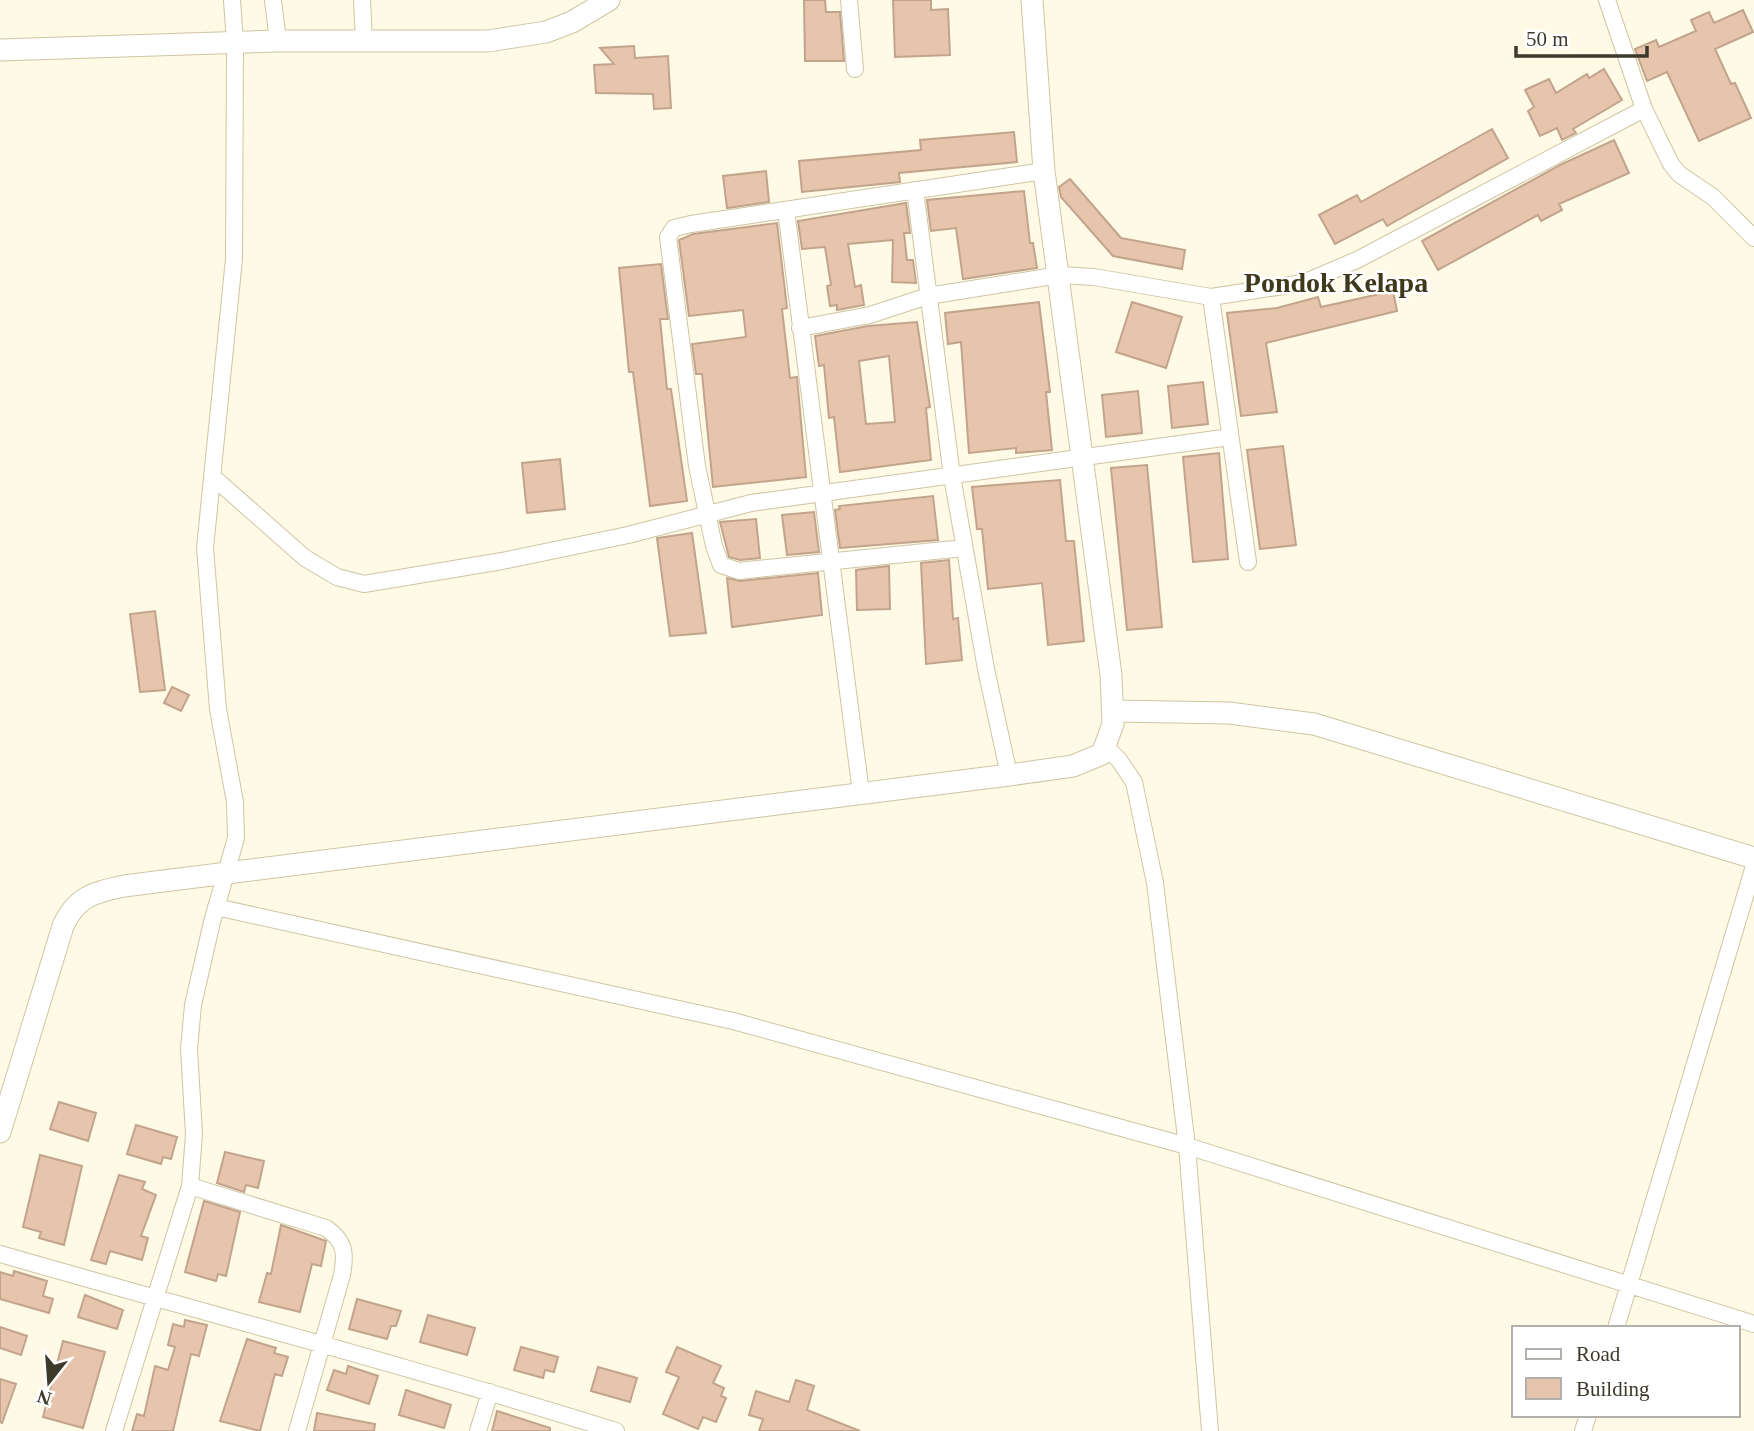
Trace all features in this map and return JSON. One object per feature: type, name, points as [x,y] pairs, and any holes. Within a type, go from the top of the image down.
[{"type":"street","points":[[114,1431],[190,1186],[194,1134],[190,1028],[216,908],[235,848],[237,819],[218,709],[205,548],[234,259],[235,43],[232,0]]},
{"type":"street","points":[[273,0],[278,41]]},
{"type":"street","points":[[362,0],[364,42]]},
{"type":"street","points":[[0,50],[278,41],[444,43],[515,38],[546,32],[572,22],[608,0]]},
{"type":"street","points":[[849,0],[855,69]]},
{"type":"street","points":[[0,1132],[63,926],[75,904],[90,894],[124,886],[1009,775],[1089,762],[1107,748],[1114,711],[1084,458],[1044,171],[1032,0]]},
{"type":"street","points":[[1607,0],[1644,109],[1679,174],[1713,197],[1754,238]]},
{"type":"street","points":[[800,328],[870,314],[929,296],[1060,275],[1094,277],[1211,297],[1270,290],[1330,274],[1644,109]]},
{"type":"street","points":[[964,548],[739,571],[726,568],[716,555],[707,513],[675,306],[669,233],[674,228],[691,224],[1044,171]]},
{"type":"street","points":[[915,190],[952,476],[1009,775]]},
{"type":"street","points":[[786,210],[861,793]]},
{"type":"street","points":[[1211,297],[1248,562]]},
{"type":"street","points":[[212,477],[305,558],[337,576],[365,584],[553,551],[628,535],[707,513],[822,492],[1230,437]]},
{"type":"street","points":[[1114,711],[1229,713],[1314,724],[1754,858]]},
{"type":"street","points":[[1107,748],[1134,782],[1148,839],[1187,1146],[1210,1431]]},
{"type":"street","points":[[1617,1326],[1754,866]]},
{"type":"street","points":[[216,908],[733,1021],[1187,1146],[1629,1288],[1754,1324]]},
{"type":"street","points":[[190,1186],[326,1228],[339,1237],[345,1259],[324,1343],[297,1431]]},
{"type":"street","points":[[0,1254],[155,1299],[324,1343],[615,1431]]},
{"type":"street","points":[[478,1431],[490,1392]]},
{"type":"building","points":[[804,0],[825,0],[826,12],[840,12],[844,61],[805,61]]},
{"type":"building","points":[[893,0],[931,0],[931,10],[948,9],[950,55],[895,57]]},
{"type":"building","points":[[1743,10],[1753,32],[1715,49],[1751,118],[1699,141],[1667,72],[1647,81],[1635,49],[1656,40],[1659,47],[1696,31],[1691,20],[1709,12],[1714,23]]},
{"type":"building","points":[[634,46],[635,58],[668,56],[671,108],[654,109],[653,94],[596,93],[594,65],[614,64],[600,48]]},
{"type":"building","points":[[1604,69],[1622,100],[1573,129],[1576,133],[1562,140],[1557,128],[1540,136],[1528,111],[1534,107],[1525,90],[1549,79],[1556,93],[1587,74],[1589,78]]},
{"type":"building","points":[[1492,129],[1508,158],[1387,226],[1383,219],[1335,244],[1319,215],[1357,195],[1361,202]]},
{"type":"building","points":[[1014,132],[1017,162],[899,173],[900,182],[802,192],[799,161],[921,150],[920,140]]},
{"type":"building","points":[[1614,140],[1629,173],[1559,204],[1562,210],[1541,221],[1538,215],[1438,270],[1422,241],[1560,165]]},
{"type":"building","points":[[766,171],[769,202],[727,208],[723,176]]},
{"type":"building","points":[[1070,179],[1121,238],[1185,250],[1182,269],[1113,256],[1061,197],[1059,187]]},
{"type":"building","points":[[1024,191],[1030,243],[1033,243],[1037,268],[963,279],[956,228],[931,231],[927,200]]},
{"type":"building","points":[[906,203],[910,233],[904,233],[907,260],[913,260],[916,283],[892,282],[893,240],[848,244],[855,287],[861,285],[864,305],[837,310],[837,305],[830,306],[827,286],[831,285],[825,247],[802,249],[798,221]]},
{"type":"building","points":[[777,223],[787,308],[782,309],[790,378],[797,377],[806,477],[713,487],[702,374],[696,374],[692,344],[746,337],[743,310],[689,316],[679,240],[693,234]]},
{"type":"building","points":[[661,264],[668,319],[660,319],[667,389],[671,389],[687,501],[650,506],[633,372],[629,372],[619,268]]},
{"type":"building","points":[[1393,291],[1397,311],[1266,343],[1277,412],[1241,416],[1227,313],[1277,308],[1318,297],[1321,307]]},
{"type":"building","points":[[1039,302],[1050,392],[1046,392],[1052,450],[1016,453],[1016,448],[969,453],[961,342],[948,344],[945,313]]},
{"type":"building","points":[[1132,302],[1182,317],[1166,368],[1116,352]]},
{"type":"building","points":[[917,322],[930,407],[926,408],[931,460],[840,472],[834,417],[829,418],[824,365],[819,366],[815,336],[868,326]],"holes":[[[889,356],[895,422],[866,424],[859,361]]]},
{"type":"building","points":[[1203,382],[1208,424],[1172,428],[1168,386]]},
{"type":"building","points":[[1138,391],[1142,433],[1106,437],[1102,395]]},
{"type":"building","points":[[1283,446],[1296,545],[1260,549],[1247,450]]},
{"type":"building","points":[[1219,453],[1228,559],[1193,562],[1183,457]]},
{"type":"building","points":[[560,459],[565,509],[527,513],[522,463]]},
{"type":"building","points":[[1147,465],[1162,627],[1127,630],[1111,468]]},
{"type":"building","points":[[1060,480],[1066,541],[1074,541],[1084,641],[1048,645],[1042,583],[988,589],[982,529],[977,529],[972,487]]},
{"type":"building","points":[[933,496],[938,540],[840,548],[835,510],[840,509],[839,506]]},
{"type":"building","points":[[814,512],[819,552],[787,555],[782,515]]},
{"type":"building","points":[[756,519],[760,558],[740,560],[729,557],[720,522]]},
{"type":"building","points":[[692,533],[706,633],[670,636],[657,538]]},
{"type":"building","points":[[949,560],[953,619],[958,618],[962,660],[926,664],[921,563]]},
{"type":"building","points":[[889,566],[890,609],[857,610],[856,570]]},
{"type":"building","points":[[818,573],[822,615],[732,627],[727,578],[740,581]]},
{"type":"building","points":[[155,611],[165,690],[140,692],[130,614]]},
{"type":"building","points":[[172,687],[189,695],[181,711],[164,703]]},
{"type":"building","points":[[59,1102],[96,1113],[88,1141],[50,1129]]},
{"type":"building","points":[[136,1125],[177,1137],[171,1159],[163,1157],[161,1164],[127,1154]]},
{"type":"building","points":[[225,1152],[264,1161],[258,1188],[246,1185],[244,1192],[217,1183]]},
{"type":"building","points":[[40,1155],[82,1166],[64,1245],[39,1238],[41,1232],[23,1227]]},
{"type":"building","points":[[119,1175],[145,1182],[142,1189],[156,1195],[141,1236],[148,1238],[142,1260],[110,1251],[106,1264],[91,1260]]},
{"type":"building","points":[[204,1201],[240,1212],[226,1276],[218,1274],[216,1281],[185,1272]]},
{"type":"building","points":[[281,1225],[326,1241],[321,1266],[312,1264],[300,1312],[259,1302],[267,1273],[271,1274]]},
{"type":"building","points":[[14,1271],[47,1281],[43,1296],[53,1299],[49,1313],[0,1299],[0,1272],[13,1276]]},
{"type":"building","points":[[85,1295],[123,1310],[117,1329],[78,1317]]},
{"type":"building","points":[[357,1299],[401,1311],[396,1326],[391,1326],[387,1339],[349,1329]]},
{"type":"building","points":[[428,1315],[475,1328],[467,1355],[420,1342]]},
{"type":"building","points":[[185,1320],[207,1325],[199,1356],[191,1354],[173,1431],[132,1431],[137,1414],[144,1416],[155,1366],[168,1370],[175,1347],[168,1345],[173,1324],[184,1327]]},
{"type":"building","points":[[0,1327],[27,1336],[21,1355],[0,1348]]},
{"type":"building","points":[[247,1339],[276,1348],[274,1353],[288,1357],[282,1376],[275,1374],[260,1431],[220,1421]]},
{"type":"building","points":[[63,1341],[105,1352],[83,1428],[43,1417]]},
{"type":"building","points":[[521,1347],[558,1357],[554,1372],[545,1370],[543,1378],[514,1370]]},
{"type":"building","points":[[677,1347],[721,1366],[713,1383],[724,1388],[721,1396],[726,1398],[716,1422],[703,1417],[698,1429],[663,1414],[679,1377],[666,1372]]},
{"type":"building","points":[[348,1366],[378,1376],[369,1404],[327,1390],[334,1370],[346,1374]]},
{"type":"building","points":[[598,1367],[637,1378],[630,1402],[591,1391]]},
{"type":"building","points":[[0,1379],[16,1384],[2,1423],[0,1422]]},
{"type":"building","points":[[796,1380],[814,1386],[807,1410],[860,1431],[759,1431],[763,1419],[749,1415],[756,1391],[789,1402]]},
{"type":"building","points":[[406,1390],[451,1405],[444,1428],[399,1415]]},
{"type":"building","points":[[497,1411],[550,1428],[550,1431],[492,1431]]},
{"type":"building","points":[[317,1413],[375,1424],[374,1431],[314,1431]]},
{"type":"district","name":"Pondok Kelapa","points":[[1336,282]]}]
